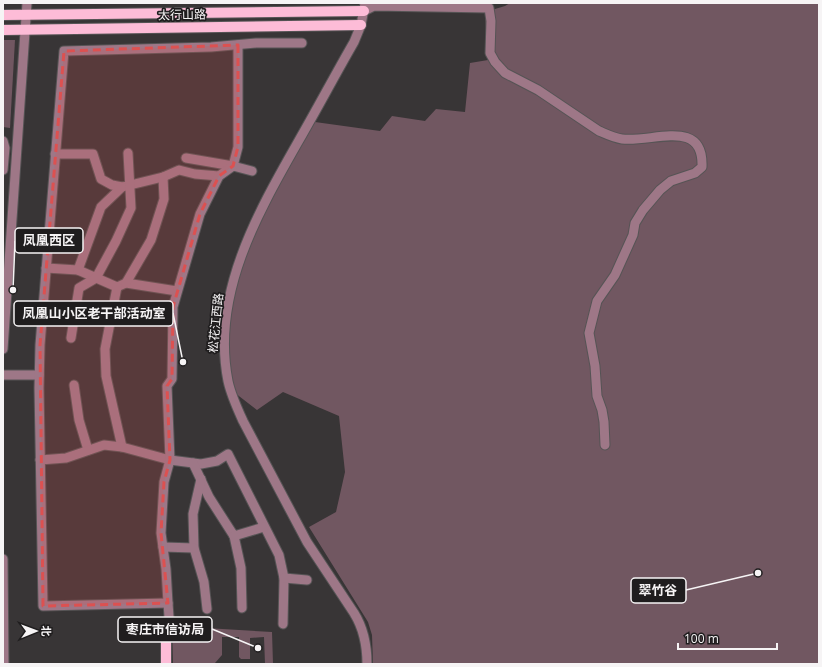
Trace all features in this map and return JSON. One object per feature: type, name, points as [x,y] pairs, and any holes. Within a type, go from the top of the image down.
[{"type":"main road","name":"太行山路","points":[[3,15],[200,13],[364,7]]},
{"type":"main road","points":[[200,13],[201,28]]},
{"type":"main road","name":"太行山路","points":[[3,30],[361,25]]},
{"type":"main road","points":[[166,627],[166,664]]},
{"type":"street","points":[[3,349],[4,311],[27,3]]},
{"type":"street","points":[[364,7],[489,8],[491,21],[490,53],[504,73],[538,90],[599,131],[609,136],[622,139],[634,139],[682,135],[692,139],[699,147],[702,157],[702,167],[695,173],[671,181],[660,190],[643,210],[635,223],[633,235],[614,275],[597,301],[589,333],[595,366],[597,396],[604,422],[605,445]]},
{"type":"street","name":"松花江西路","points":[[364,7],[361,25],[354,42],[266,197],[244,246],[231,291],[227,316],[225,360],[228,382],[234,402],[243,421],[306,542],[354,612],[361,625],[365,639],[367,664]]},
{"type":"street","points":[[168,603],[43,606],[39,376],[40,346],[64,51],[211,47],[302,42]]},
{"type":"street","points":[[166,627],[169,617],[161,533],[164,482],[170,460],[167,386],[172,379],[173,307],[200,214],[219,176],[233,166],[238,147],[238,45]]},
{"type":"street","points":[[3,141],[5,148],[3,170]]},
{"type":"street","points":[[71,338],[79,288],[96,278],[116,241],[131,208],[126,186],[128,153]]},
{"type":"street","points":[[55,154],[93,154],[101,179],[112,186],[126,186],[163,177],[179,170],[195,174],[219,176]]},
{"type":"street","points":[[186,158],[233,166],[252,171]]},
{"type":"street","points":[[126,283],[151,240],[164,199],[163,177]]},
{"type":"street","points":[[78,270],[101,207],[126,186]]},
{"type":"street","points":[[46,268],[78,270],[117,287],[126,283],[177,291]]},
{"type":"street","points":[[117,287],[105,349],[106,376],[122,447]]},
{"type":"street","points":[[3,375],[39,376]]},
{"type":"street","points":[[74,386],[79,420],[88,450]]},
{"type":"street","points":[[40,460],[66,458],[104,445],[122,447],[170,460],[201,464],[217,461],[228,454],[279,555],[284,578],[283,624]]},
{"type":"street","points":[[193,463],[209,497],[234,536],[241,568],[242,608]]},
{"type":"street","points":[[201,479],[193,514],[194,548],[204,582],[207,609]]},
{"type":"street","points":[[234,536],[264,527]]},
{"type":"street","points":[[163,547],[194,548]]},
{"type":"street","points":[[3,559],[4,664]]},
{"type":"street","points":[[284,578],[307,580]]},
{"type":"highlighted area","points":[[238,45],[238,147],[233,166],[219,176],[200,214],[173,307],[172,379],[167,386],[170,460],[164,482],[161,533],[168,603],[43,606],[40,345],[64,51]]},
{"type":"shaded area","points":[[510,3],[819,3],[819,664],[373,664],[372,635],[368,622],[309,527],[336,512],[345,472],[339,416],[283,392],[257,410],[235,393],[227,361],[231,305],[247,249],[268,201],[315,122],[380,131],[392,116],[425,121],[436,109],[465,112],[470,63],[488,60],[485,12]]},
{"type":"shaded area","points":[[3,40],[15,40],[10,128],[3,127]]},
{"type":"shaded area","points":[[172,626],[272,632],[273,664],[265,664],[264,637],[250,638],[250,659],[241,659],[239,657],[239,637],[222,637],[222,655],[215,663],[173,663]]},
{"type":"place","name":"凤凰西区","points":[[13,290]]},
{"type":"place","name":"凤凰山小区老干部活动室","points":[[183,362]]},
{"type":"place","name":"翠竹谷","points":[[758,573]]},
{"type":"place","name":"枣庄市信访局","points":[[258,648]]}]
